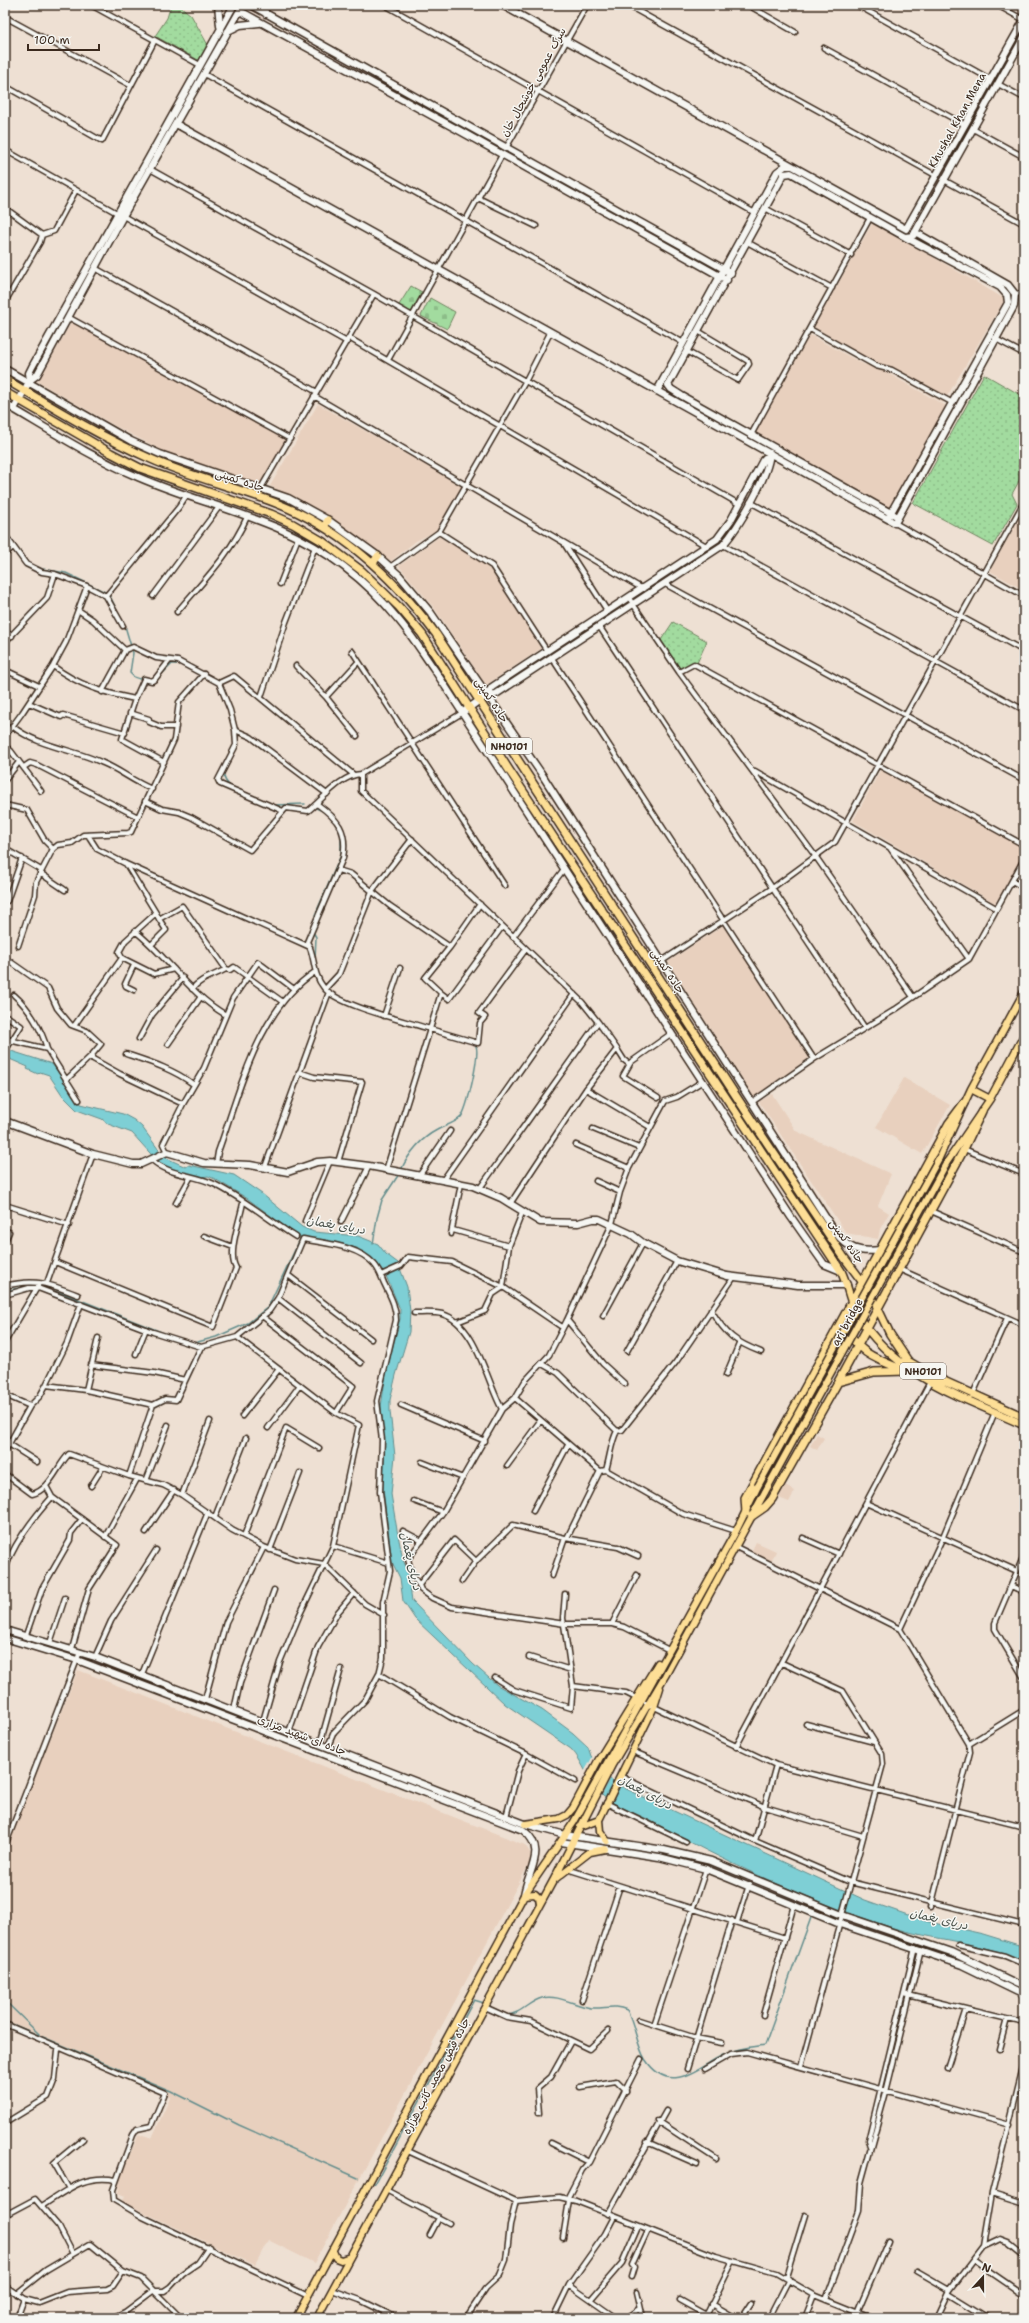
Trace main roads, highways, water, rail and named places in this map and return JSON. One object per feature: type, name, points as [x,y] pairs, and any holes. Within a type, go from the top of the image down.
[{"type":"highway","name":"جاده کمپنی","points":[[5,379],[151,459],[278,504],[324,527],[373,563],[414,604],[436,634],[749,1116],[842,1256],[863,1282]]},
{"type":"highway","name":"جاده کمپنی","points":[[5,392],[140,468],[271,514],[322,540],[362,571],[399,608],[422,634],[469,708],[841,1271],[847,1285],[851,1302]]},
{"type":"highway","points":[[324,527],[328,520]]},
{"type":"highway","points":[[373,563],[378,556]]},
{"type":"highway","points":[[964,1103],[949,1123],[863,1282],[842,1317],[745,1498],[749,1514],[765,1507],[776,1493],[931,1211],[964,1149],[982,1111]]},
{"type":"highway","name":"NH0101","points":[[863,1282],[878,1306],[890,1334],[908,1361],[922,1371],[1024,1417]]},
{"type":"highway","name":"NH0101","points":[[851,1302],[866,1327],[889,1354],[909,1372]]},
{"type":"highway","name":"NH0101","points":[[842,1317],[856,1345],[878,1360],[909,1372],[1024,1424]]},
{"type":"highway","points":[[838,1382],[874,1372],[909,1372]]},
{"type":"main road","points":[[607,1841],[600,1831],[599,1820],[632,1751],[665,1676],[736,1547],[758,1486],[940,1158],[971,1089],[1024,992]]},
{"type":"main road","name":"ari bridge","points":[[749,1514],[765,1492],[947,1162],[990,1099],[1024,1036]]},
{"type":"main road","points":[[971,1089],[990,1099]]},
{"type":"main road","points":[[525,1824],[544,1823],[567,1815],[584,1788],[599,1759],[639,1700],[669,1650],[736,1531],[749,1514]]},
{"type":"main road","points":[[692,1609],[699,1614]]},
{"type":"main road","points":[[296,2318],[524,1895],[594,1793],[639,1700]]},
{"type":"main road","points":[[609,1764],[651,1706]]},
{"type":"main road","name":"جاده فیض محمد کاتب هزاره","points":[[317,2318],[553,1881],[580,1827],[594,1793]]},
{"type":"main road","points":[[580,1827],[599,1820]]},
{"type":"main road","points":[[553,1881],[590,1852],[605,1849]]},
{"type":"main road","points":[[524,1895],[535,1894],[540,1898],[540,1904]]},
{"type":"main road","points":[[333,2251],[336,2258],[341,2260],[350,2257]]},
{"type":"water","points":[[5,1049],[52,1064],[81,1104],[123,1114],[134,1120],[142,1127],[164,1157],[186,1167],[189,1165],[234,1175],[262,1194],[302,1227],[314,1232],[358,1236],[378,1244],[386,1254],[398,1263],[407,1287],[410,1311],[409,1332],[390,1400],[395,1456],[391,1494],[397,1530],[403,1560],[408,1571],[412,1601],[473,1664],[497,1685],[542,1710],[573,1733],[588,1747],[591,1756],[612,1781],[620,1786],[865,1900],[925,1921],[983,1934],[1022,1946],[1024,1947],[1024,1962],[992,1950],[890,1927],[798,1893],[738,1866],[651,1821],[620,1807],[603,1796],[598,1791],[571,1749],[505,1704],[415,1619],[403,1601],[400,1578],[392,1562],[383,1489],[384,1445],[381,1407],[386,1373],[400,1319],[400,1309],[384,1271],[357,1248],[298,1236],[248,1199],[215,1179],[208,1176],[201,1177],[176,1172],[158,1162],[132,1133],[108,1124],[102,1119],[77,1110],[63,1096],[49,1075],[40,1072],[38,1074],[27,1069],[28,1067],[5,1057]]},
{"type":"waterway","points":[[5,531],[28,563],[42,569],[66,573],[105,592],[111,598],[122,621]]},
{"type":"waterway","points":[[125,626],[133,653],[130,673],[134,677],[143,680]]},
{"type":"waterway","points":[[160,676],[172,664],[181,664]]},
{"type":"waterway","points":[[229,763],[235,750]]},
{"type":"waterway","points":[[224,771],[226,782],[234,788],[256,797]]},
{"type":"waterway","points":[[274,805],[305,804]]},
{"type":"waterway","points":[[316,808],[325,812]]},
{"type":"waterway","points":[[315,915],[341,855],[341,835]]},
{"type":"waterway","points":[[313,932],[316,937],[315,959]]},
{"type":"waterway","points":[[401,1170],[411,1152],[420,1142],[461,1117],[464,1112],[472,1082],[476,1060],[476,1046]]},
{"type":"waterway","points":[[373,1244],[377,1218],[382,1200],[399,1174]]},
{"type":"waterway","points":[[194,1343],[216,1337],[248,1323],[268,1307],[301,1237]]},
{"type":"waterway","points":[[5,1291],[33,1285],[36,1286]]},
{"type":"waterway","points":[[49,1290],[65,1294],[169,1335]]},
{"type":"waterway","points":[[506,2015],[516,2013],[533,2002],[548,1997],[561,1999],[591,2008],[622,2008],[627,2010],[642,2054],[654,2070],[663,2076],[672,2078],[682,2077],[731,2052],[765,2045],[812,1915]]},
{"type":"waterway","points":[[373,2182],[375,2184],[474,2000],[484,2003]]},
{"type":"waterway","points":[[5,2001],[39,2034]]},
{"type":"waterway","points":[[5,2021],[171,2091],[239,2125],[358,2178]]},
{"type":"water label","name":"دریای پغمان","points":[[336,1225]]},
{"type":"water label","name":"دریای پغمان","points":[[411,1561]]},
{"type":"water label","name":"دریای پغمان","points":[[645,1792]]},
{"type":"water label","name":"دریای پغمان","points":[[939,1919]]}]
